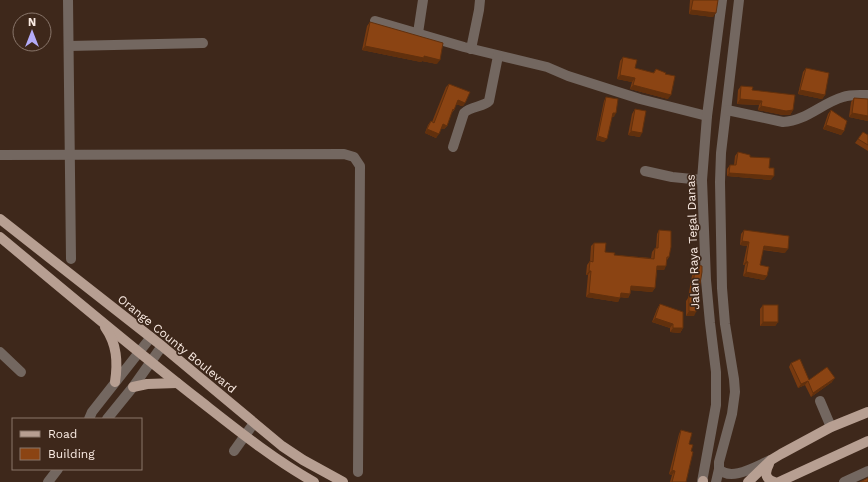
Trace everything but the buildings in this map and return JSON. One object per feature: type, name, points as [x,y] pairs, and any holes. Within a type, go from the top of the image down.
[{"type":"main road","name":"Orange County Boulevard","points":[[0,219],[151,337],[254,423],[303,460],[343,482]]},
{"type":"main road","points":[[0,237],[177,383],[245,436],[314,482]]},
{"type":"main road","points":[[101,320],[110,334],[116,350],[117,366],[115,382]]},
{"type":"main road","points":[[133,387],[162,382],[177,383]]},
{"type":"main road","points":[[748,482],[771,460],[831,427],[868,412]]},
{"type":"main road","points":[[779,482],[868,441]]},
{"type":"main road","points":[[771,460],[766,470],[766,475],[769,480],[774,482]]},
{"type":"street","points":[[68,0],[71,259]]},
{"type":"street","points":[[418,33],[422,0]]},
{"type":"street","points":[[471,49],[480,0]]},
{"type":"street","name":"Jalan Raya Tegal Danas","points":[[703,482],[717,392],[706,280],[702,180],[707,116],[722,0]]},
{"type":"street","points":[[716,482],[719,462],[732,414],[735,392],[725,324],[722,288],[720,182],[739,0]]},
{"type":"street","points":[[375,21],[471,49],[547,67],[568,76],[640,99],[707,116]]},
{"type":"street","points":[[69,46],[203,43]]},
{"type":"street","points":[[453,147],[464,113],[474,107],[486,104],[489,101],[498,56]]},
{"type":"street","points":[[727,110],[783,122],[791,122],[808,115],[824,105],[844,96],[868,95]]},
{"type":"street","points":[[704,151],[722,153]]},
{"type":"street","points":[[0,155],[344,154],[354,157],[360,166],[358,472]]},
{"type":"street","points":[[645,171],[672,177],[702,180]]},
{"type":"street","points":[[89,418],[151,337]]},
{"type":"street","points":[[108,418],[133,387],[162,346]]},
{"type":"street","points":[[1,355],[22,372]]},
{"type":"street","points":[[820,401],[831,427]]},
{"type":"street","points":[[234,451],[254,423]]},
{"type":"street","points":[[719,469],[722,473],[732,476],[771,460]]},
{"type":"street","points":[[48,482],[57,470]]},
{"type":"street","points":[[844,482],[868,471]]}]
